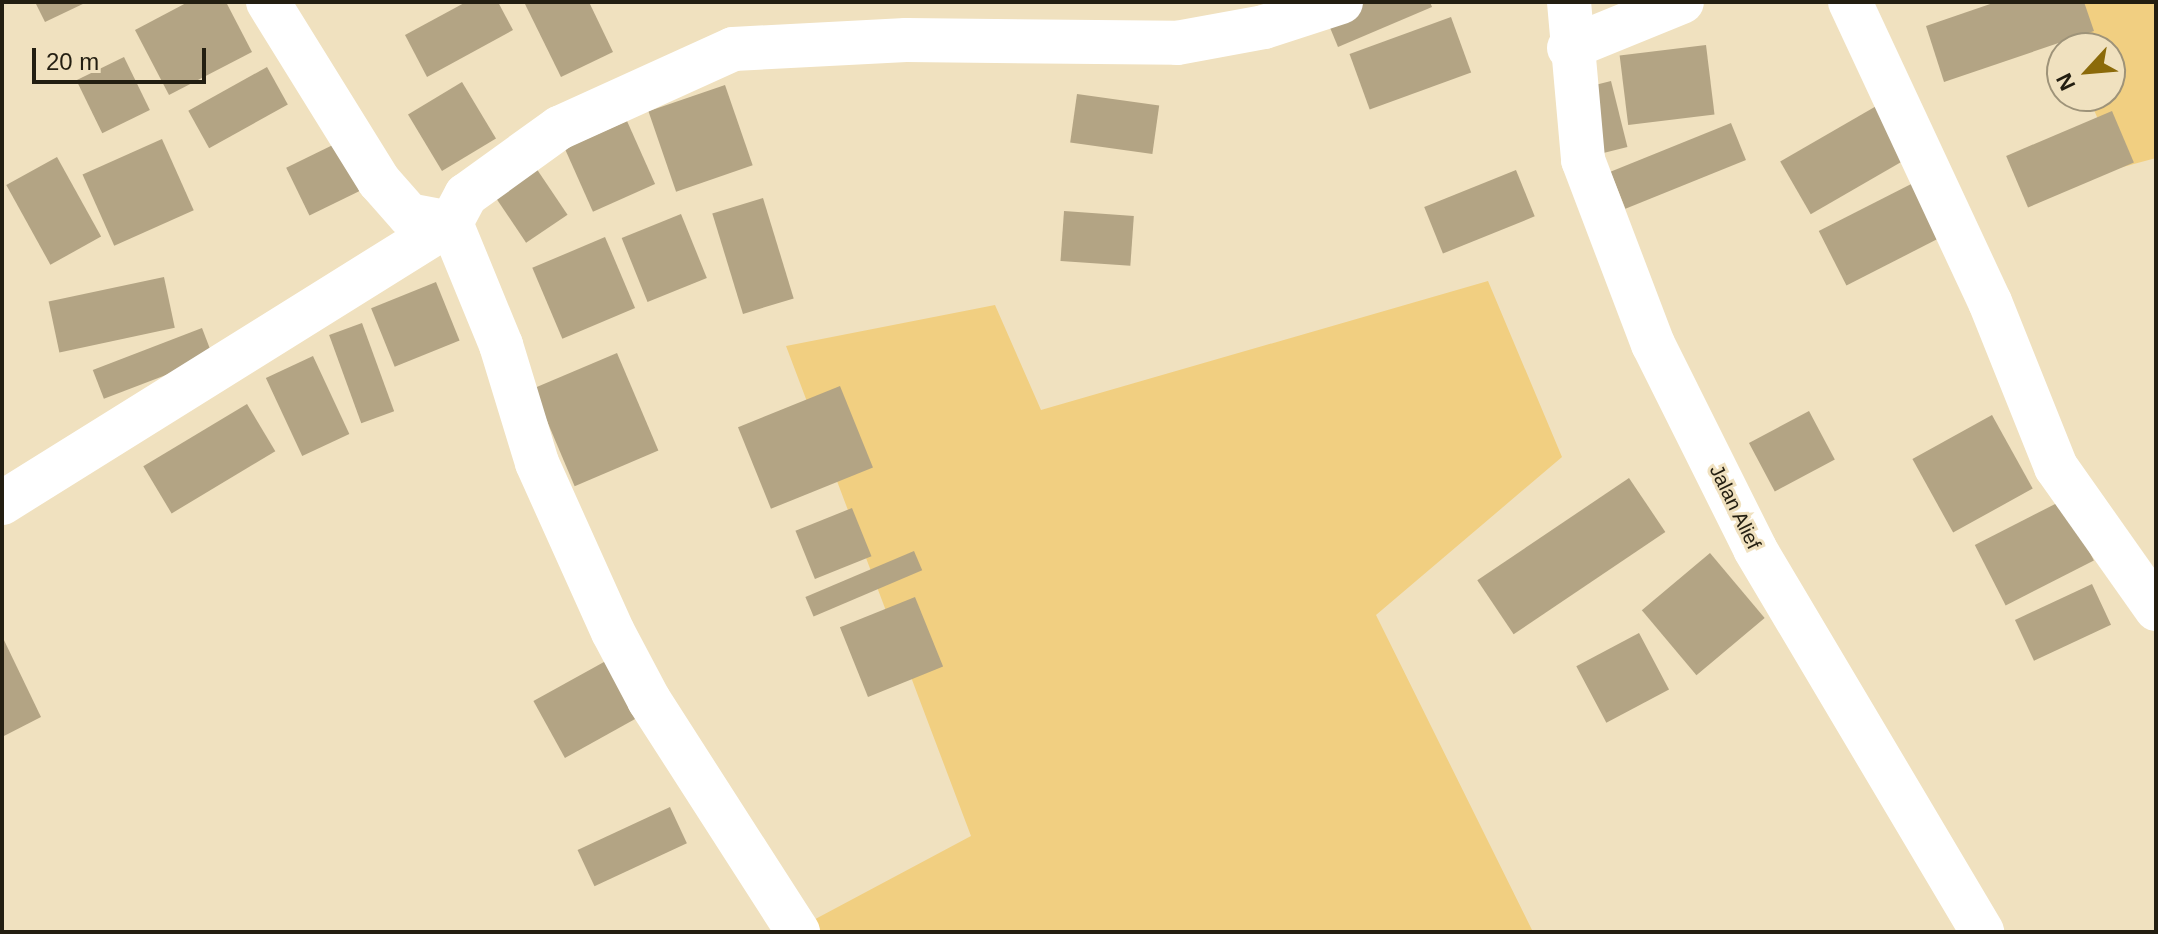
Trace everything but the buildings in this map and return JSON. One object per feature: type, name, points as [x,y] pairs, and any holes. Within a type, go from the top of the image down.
[{"type":"street","points":[[268,2],[379,181],[409,215],[451,223]]},
{"type":"street","points":[[2,503],[451,223],[466,195],[559,128],[733,49],[906,40],[1177,43],[1264,27],[1341,2]]},
{"type":"street","name":"Jalan Alief","points":[[1569,2],[1569,48],[1583,160],[1653,344],[1755,549],[1982,932]]},
{"type":"street","points":[[1569,48],[1682,2]]},
{"type":"street","points":[[1850,2],[1990,302],[2056,467],[2156,609]]},
{"type":"street","points":[[451,223],[501,345],[537,463],[613,632],[649,700],[798,932]]},
{"type":"shaded area","points":[[2047,2],[2156,2],[2156,158],[2119,168],[2095,112],[2126,112],[2126,32],[2060,32]]},
{"type":"shaded area","points":[[1488,281],[1562,457],[1376,615],[1533,932],[791,932],[971,836],[786,346],[995,305],[1041,410]]}]
